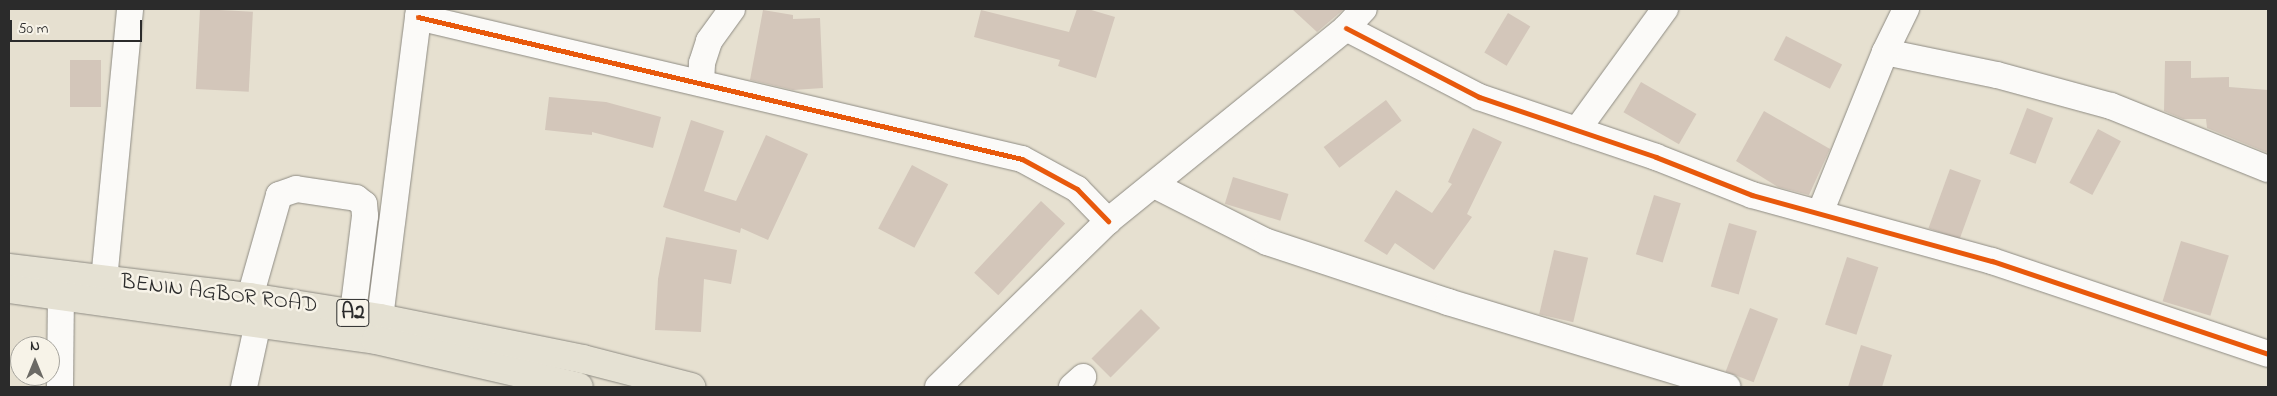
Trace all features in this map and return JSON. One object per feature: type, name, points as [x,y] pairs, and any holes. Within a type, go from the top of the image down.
[{"type":"highway","name":"BENIN AGBOR ROAD","points":[[9,268],[250,296],[353,313],[583,359],[691,387]]},
{"type":"highway","name":"BENIN AGBOR ROAD","points":[[9,289],[376,340],[515,381],[579,387]]},
{"type":"street","points":[[104,280],[130,9]]},
{"type":"street","points":[[701,83],[702,63],[709,41],[732,9]]},
{"type":"street","points":[[938,387],[1108,221],[1154,185],[1194,148],[1346,28],[1364,9]]},
{"type":"street","points":[[1577,130],[1665,9]]},
{"type":"street","points":[[1820,213],[1885,52],[1906,9]]},
{"type":"street","points":[[380,318],[415,12],[1022,160],[1077,189],[1108,221]]},
{"type":"street","points":[[1346,28],[1479,97],[1577,130],[1752,195],[1992,261],[2268,354]]},
{"type":"street","points":[[1885,52],[1997,74],[2111,106],[2268,170]]},
{"type":"street","points":[[1154,185],[1267,242],[1448,302],[1727,387]]},
{"type":"street","points":[[250,296],[279,195],[286,190],[296,189],[356,198],[364,204],[365,216],[353,313]]},
{"type":"street","points":[[60,387],[61,295]]},
{"type":"street","points":[[244,387],[258,323]]},
{"type":"building","points":[[200,9],[253,12],[249,92],[196,89]]},
{"type":"building","points":[[1077,9],[1088,9],[1115,17],[1096,78],[1058,66],[1060,60],[974,37],[981,10],[1069,32]]},
{"type":"building","points":[[1292,9],[1344,9],[1317,32]]},
{"type":"building","points":[[763,10],[793,15],[793,19],[820,18],[823,88],[793,90],[750,80]]},
{"type":"building","points":[[1508,13],[1530,26],[1507,66],[1484,52]]},
{"type":"building","points":[[1786,36],[1842,65],[1830,89],[1774,60]]},
{"type":"building","points":[[70,60],[101,60],[101,107],[70,107]]},
{"type":"building","points":[[2165,61],[2191,61],[2191,78],[2229,77],[2229,87],[2268,90],[2268,153],[2207,128],[2206,119],[2183,119],[2164,111]]},
{"type":"building","points":[[1641,82],[1696,114],[1679,144],[1624,112]]},
{"type":"building","points":[[549,97],[606,102],[661,117],[653,148],[592,132],[592,135],[545,130]]},
{"type":"building","points":[[1386,100],[1402,121],[1339,168],[1324,147]]},
{"type":"building","points":[[2027,108],[2053,118],[2036,164],[2009,154]]},
{"type":"building","points":[[1764,111],[1830,149],[1809,195],[1778,187],[1736,161]]},
{"type":"building","points":[[691,120],[724,131],[704,191],[736,201],[766,135],[808,154],[768,240],[741,228],[740,233],[663,207]]},
{"type":"building","points":[[1473,128],[1502,142],[1467,214],[1472,217],[1434,270],[1395,243],[1387,255],[1364,241],[1396,190],[1432,213],[1452,184],[1448,182]]},
{"type":"building","points":[[2098,129],[2121,141],[2092,195],[2069,183]]},
{"type":"building","points":[[912,165],[948,184],[914,248],[878,229]]},
{"type":"building","points":[[1950,169],[1981,180],[1959,239],[1928,228]]},
{"type":"building","points":[[1233,177],[1288,194],[1280,221],[1225,204]]},
{"type":"building","points":[[1654,195],[1681,203],[1663,262],[1636,254]]},
{"type":"building","points":[[1041,201],[1065,224],[998,295],[974,273]]},
{"type":"building","points":[[1729,223],[1757,231],[1739,294],[1711,286]]},
{"type":"building","points":[[666,237],[737,250],[731,284],[704,279],[701,332],[655,330],[658,279]]},
{"type":"building","points":[[2181,241],[2229,256],[2210,316],[2163,301]]},
{"type":"building","points":[[1554,250],[1588,258],[1573,322],[1539,314]]},
{"type":"building","points":[[1847,257],[1878,267],[1856,335],[1825,325]]},
{"type":"building","points":[[1750,308],[1778,319],[1754,382],[1726,371]]},
{"type":"building","points":[[1141,309],[1160,328],[1111,378],[1092,358]]},
{"type":"building","points":[[1861,345],[1892,355],[1882,387],[1848,387]]},
{"type":"cycle path","points":[[418,17],[1022,159],[1077,189],[1108,221]]},
{"type":"cycle path","points":[[1346,28],[1479,97],[1656,157],[1752,195],[1992,261],[2268,354]]}]
